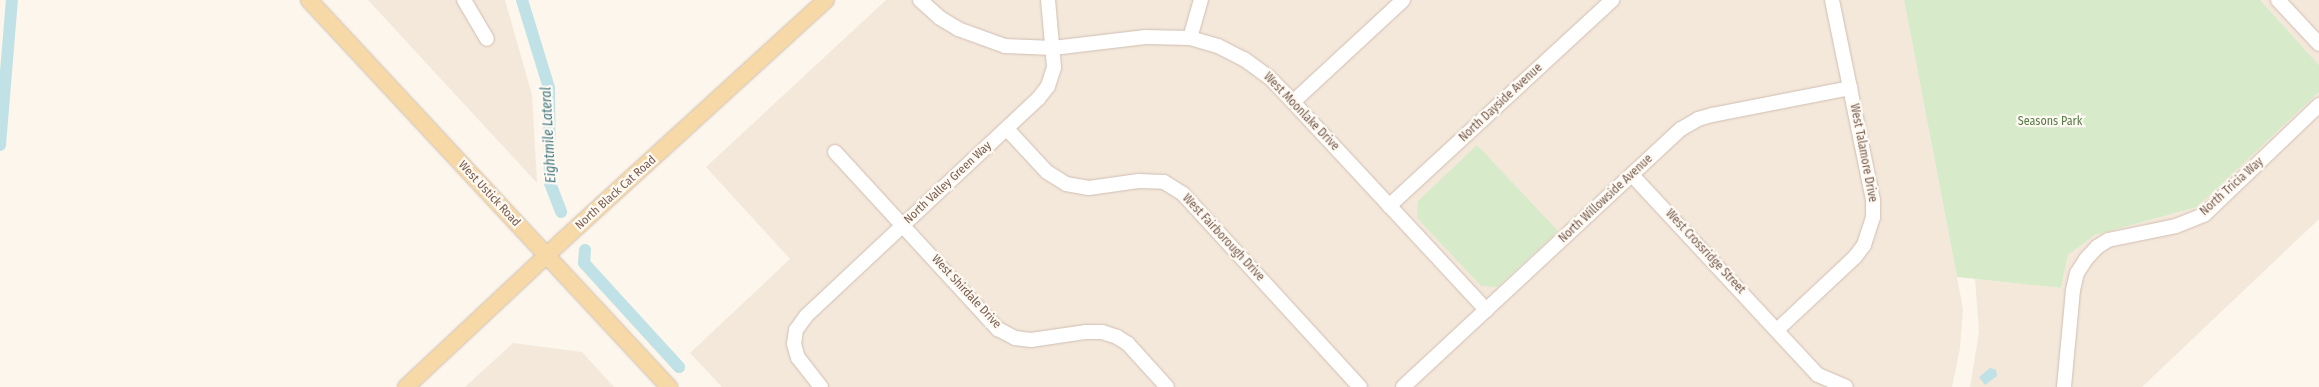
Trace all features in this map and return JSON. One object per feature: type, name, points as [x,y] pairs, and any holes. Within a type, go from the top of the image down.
[{"type":"main road","name":"West Ustick Road","points":[[309,0],[669,387]]},
{"type":"main road","name":"North Black Cat Road","points":[[406,387],[826,0]]},
{"type":"street","points":[[464,0],[487,39]]},
{"type":"street","name":"West Moonlake Drive","points":[[920,0],[952,25],[982,39],[1026,48],[1053,48],[1145,37],[1190,38],[1218,46],[1244,59],[1269,78],[1293,102],[1486,310]]},
{"type":"street","name":"North Valley Green Way","points":[[821,387],[798,358],[794,344],[796,330],[806,316],[1038,99],[1048,86],[1054,67],[1048,0]]},
{"type":"street","points":[[1190,38],[1201,0]]},
{"type":"street","points":[[1293,102],[1403,0]]},
{"type":"street","name":"North Dayside Avenue","points":[[1390,206],[1612,0]]},
{"type":"street","name":"West Talamore Drive","points":[[1777,330],[1855,258],[1870,232],[1873,200],[1832,0]]},
{"type":"street","points":[[2278,0],[2319,44]]},
{"type":"street","name":"North Willowside Avenue","points":[[1403,387],[1681,130],[1698,119],[1850,88]]},
{"type":"street","name":"North Tricia Way","points":[[2064,387],[2073,290],[2077,274],[2086,259],[2097,247],[2108,240],[2176,226],[2205,214],[2319,105]]},
{"type":"street","name":"West Fairborough Drive","points":[[1007,128],[1047,172],[1066,184],[1088,188],[1139,181],[1164,182],[1183,194],[1360,387]]},
{"type":"street","name":"West Shirdale Drive","points":[[835,152],[998,329],[1015,338],[1031,340],[1102,332],[1117,337],[1128,344],[1161,385]]},
{"type":"street","name":"West Crossridge Street","points":[[1632,175],[1818,375],[1846,387]]},
{"type":"shaded area","points":[[368,0],[505,0],[532,95],[537,183]]},
{"type":"shaded area","points":[[886,0],[1904,0],[1963,309],[1960,348],[1952,387],[722,387],[690,353],[790,259],[706,167]]},
{"type":"shaded area","points":[[2260,0],[2319,0],[2319,65]]},
{"type":"shaded area","points":[[2319,92],[2319,219],[2142,387],[1970,387],[1979,332],[1975,279],[2061,288],[2068,255],[2095,235],[2197,207]]},
{"type":"shaded area","points":[[513,343],[582,352],[614,387],[465,387]]},
{"type":"green space","name":"Seasons Park","points":[[1904,0],[2260,0],[2319,65],[2319,92],[2197,207],[2095,235],[2068,255],[2061,288],[1957,277]]},
{"type":"green space","points":[[1477,145],[1558,231],[1497,287],[1481,286],[1417,218],[1418,201]]},
{"type":"water","points":[[1990,368],[1996,370],[1997,376],[1985,385],[1979,377]]},
{"type":"waterway","points":[[0,145],[12,0]]},
{"type":"waterway","name":"Eightmile Lateral","points":[[522,0],[549,88],[550,183],[561,212]]},
{"type":"waterway","name":"Eightmile Lateral","points":[[585,250],[584,263],[679,367]]}]
